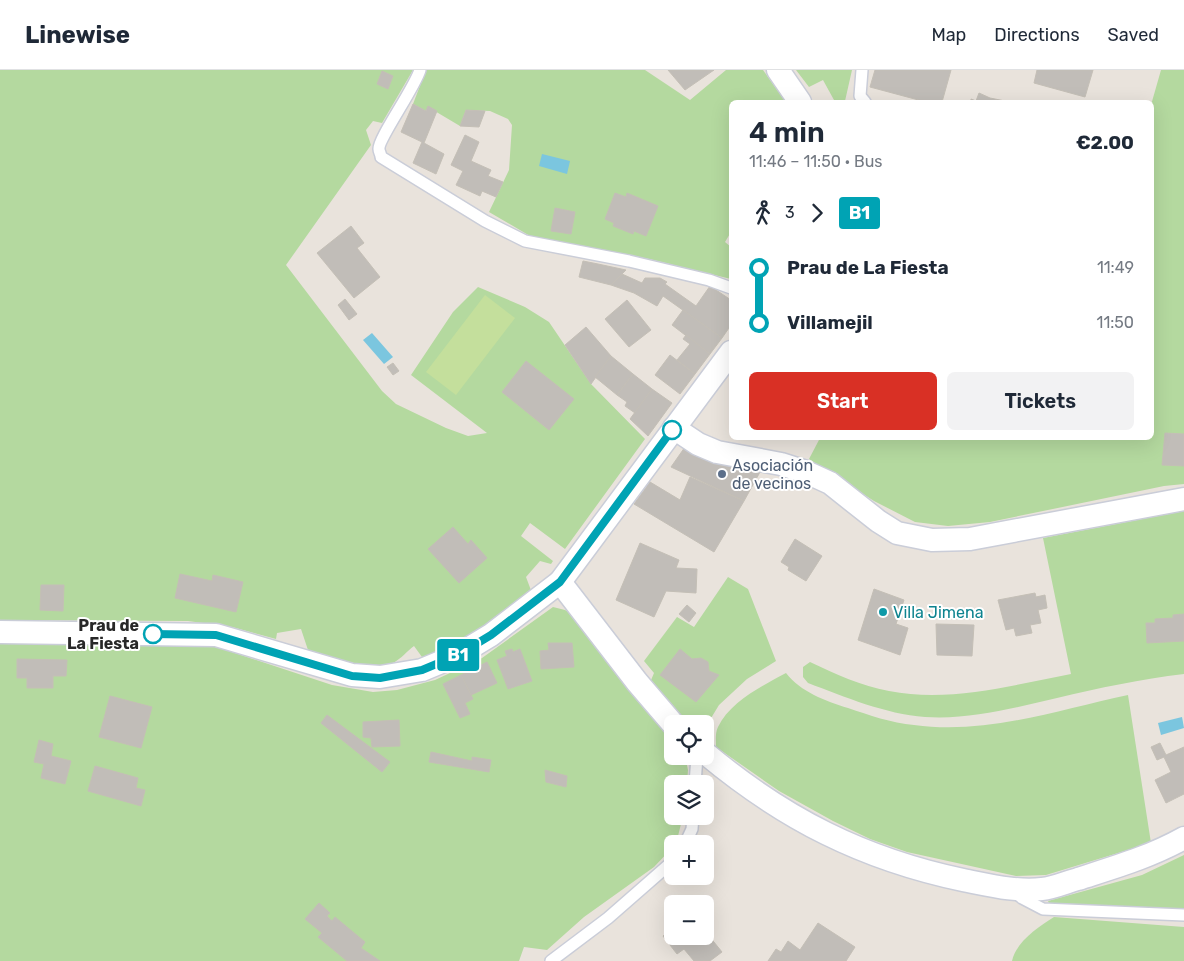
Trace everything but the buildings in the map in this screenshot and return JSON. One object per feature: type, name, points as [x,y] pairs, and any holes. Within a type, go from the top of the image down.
[{"type":"street","points":[[778,70],[799,100]]},
{"type":"street","points":[[0,632],[216,635],[352,676],[380,678],[422,670],[458,655],[491,635],[560,582],[729,355]]},
{"type":"street","points":[[674,428],[698,444],[717,452],[781,464],[806,472],[830,483],[897,533],[932,540],[970,539],[1184,499]]},
{"type":"street","points":[[560,582],[637,682],[665,715]]},
{"type":"street","points":[[714,760],[767,800],[815,828],[862,851],[918,870],[1011,889],[1043,889],[1135,861],[1184,838]]},
{"type":"lane","points":[[420,70],[408,98],[382,138],[379,148],[381,157],[485,221],[525,242],[629,261],[709,280],[729,287]]},
{"type":"lane","points":[[862,70],[860,96],[863,100]]},
{"type":"lane","points":[[551,961],[608,918],[664,869]]},
{"type":"lane","points":[[1011,889],[1022,898],[1044,909],[1184,916]]},
{"type":"green space","points":[[0,70],[413,70],[382,123],[373,121],[366,130],[371,145],[286,265],[382,391],[396,404],[446,428],[468,436],[487,433],[411,375],[453,312],[478,287],[525,307],[549,322],[591,384],[645,439],[565,549],[530,523],[521,536],[553,561],[551,564],[540,561],[526,577],[532,593],[468,640],[422,657],[414,646],[396,661],[386,666],[364,665],[308,650],[301,629],[277,633],[276,639],[232,627],[188,621],[0,620]]},
{"type":"green space","points":[[426,70],[645,70],[690,100],[726,70],[763,70],[785,100],[729,100],[729,235],[725,242],[729,245],[729,279],[649,259],[530,236],[489,212],[509,170],[512,125],[508,119],[490,111],[466,110],[460,126],[428,107],[426,111],[413,104]]},
{"type":"green space","points":[[796,70],[852,70],[845,100],[834,100],[823,80],[809,87]]},
{"type":"green space","points":[[1161,70],[1184,70],[1184,484],[1164,486],[990,522],[948,526],[915,522],[874,501],[809,459],[819,440],[1154,440],[1154,100],[1152,100]]},
{"type":"green space","points":[[485,295],[515,318],[456,395],[426,372]]},
{"type":"green space","points":[[1184,511],[1184,674],[1120,684],[1025,706],[959,717],[925,717],[880,709],[808,683],[803,677],[803,667],[810,662],[849,679],[879,689],[935,695],[981,691],[1071,674],[1043,538]]},
{"type":"green space","points":[[728,577],[748,589],[776,661],[747,679],[719,705],[713,715],[675,715],[649,685],[654,673],[644,661],[677,617],[694,627]]},
{"type":"green space","points":[[553,607],[565,610],[578,618],[664,726],[664,765],[687,765],[688,775],[664,775],[664,825],[681,825],[678,835],[664,835],[664,856],[654,867],[584,917],[547,950],[524,947],[519,961],[0,961],[0,640],[214,646],[332,685],[373,692],[397,690],[435,680],[482,658]]},
{"type":"green space","points":[[786,673],[806,691],[831,702],[889,721],[941,727],[995,724],[1049,714],[1128,695],[1151,843],[1046,875],[1016,876],[907,852],[870,839],[779,791],[716,747],[717,729],[730,710],[738,702]]},
{"type":"green space","points":[[1184,855],[1184,913],[1049,903],[1048,901],[1142,875]]},
{"type":"green space","points":[[1054,917],[1184,927],[1184,961],[1012,961],[1014,954],[1023,941]]},
{"type":"water","points":[[542,154],[570,161],[567,174],[539,166]]},
{"type":"water","points":[[372,333],[393,357],[384,364],[363,340]]},
{"type":"water","points":[[1182,717],[1184,728],[1161,735],[1158,723]]},
{"type":"bus line","name":"B1","points":[[153,634],[216,635],[352,676],[380,678],[422,670],[458,655],[491,635],[560,582],[620,504],[672,430]]},
{"type":"place","name":"Asociación de vecinos","points":[[722,474]]},
{"type":"place","name":"Villa Jimena","points":[[883,612]]},
{"type":"place","name":"Prau de La Fiesta","points":[[153,634]]}]
